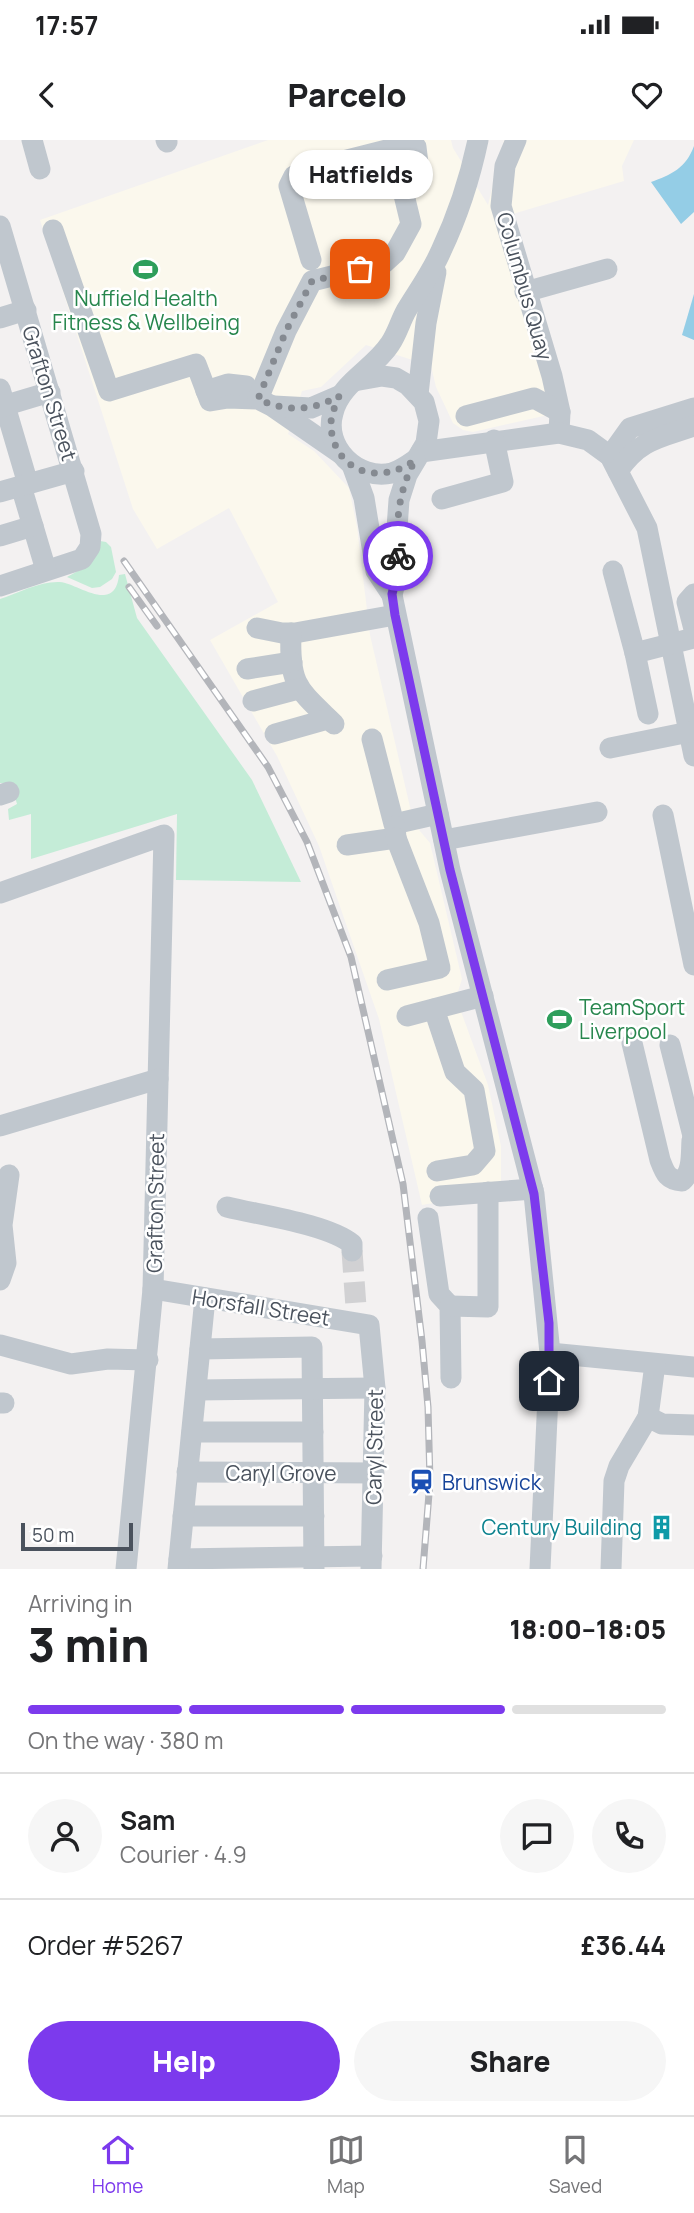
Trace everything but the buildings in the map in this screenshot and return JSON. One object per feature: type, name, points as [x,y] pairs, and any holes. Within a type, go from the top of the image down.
[{"type":"street","points":[[32,140],[40,169]]},
{"type":"street","points":[[478,140],[472,170],[440,253],[404,314],[391,342],[372,366],[347,388],[332,413],[331,426],[334,441],[346,459],[364,498],[376,571],[394,605],[444,840],[533,1189],[550,1353],[540,1569]]},
{"type":"street","name":"Columbus Quay","points":[[516,140],[505,166],[501,206],[552,376],[559,423]]},
{"type":"street","points":[[261,401],[286,331],[312,281],[384,262],[395,253],[411,224],[404,195],[419,173],[416,147],[410,144],[294,176],[289,186],[311,260]]},
{"type":"street","points":[[53,230],[109,391],[196,363],[208,396],[237,383],[246,386],[261,401],[346,459],[364,471],[378,474],[404,468],[418,456],[559,423]]},
{"type":"street","name":"Grafton Street","points":[[1,231],[91,534],[90,547],[82,559],[46,570]]},
{"type":"street","points":[[394,605],[399,567],[399,500],[407,475],[429,432],[423,403],[426,323],[440,253]]},
{"type":"street","points":[[525,292],[607,269]]},
{"type":"street","points":[[0,318],[26,310]]},
{"type":"street","points":[[261,401],[311,408],[347,388],[382,376],[396,378],[408,385],[444,430],[463,445]]},
{"type":"street","points":[[0,586],[46,570],[24,485],[8,447],[2,400],[50,392]]},
{"type":"street","points":[[467,416],[534,398],[559,423],[588,440],[614,464],[647,528],[691,731],[694,756]]},
{"type":"street","points":[[614,464],[630,428],[694,408]]},
{"type":"street","points":[[614,464],[643,444],[694,426]]},
{"type":"street","points":[[442,499],[503,482],[494,440]]},
{"type":"street","points":[[0,492],[74,471]]},
{"type":"street","points":[[0,536],[33,527]]},
{"type":"street","points":[[613,571],[648,714]]},
{"type":"street","points":[[694,594],[687,602],[694,629]]},
{"type":"street","points":[[257,628],[290,633],[394,605]]},
{"type":"street","points":[[275,734],[331,722],[299,689],[294,680],[290,633]]},
{"type":"street","points":[[635,653],[694,638]]},
{"type":"street","points":[[247,669],[292,662]]},
{"type":"street","points":[[253,701],[299,689]]},
{"type":"street","points":[[610,748],[691,731]]},
{"type":"street","points":[[372,739],[395,831],[429,923],[440,968],[387,980]]},
{"type":"street","points":[[444,840],[597,812]]},
{"type":"street","points":[[346,845],[395,831],[438,814]]},
{"type":"street","points":[[663,815],[694,965]]},
{"type":"street","name":"Grafton Street","points":[[0,893],[164,835],[153,1289],[126,1569]]},
{"type":"street","points":[[407,1016],[483,996]]},
{"type":"street","points":[[434,1009],[455,1072],[474,1090],[485,1151],[473,1165],[437,1171]]},
{"type":"street","points":[[632,1044],[660,1160],[666,1175],[673,1180],[682,1181],[690,1170],[693,1140],[670,1045]]},
{"type":"street","points":[[0,1126],[158,1079]]},
{"type":"street","points":[[450,1306],[488,1307],[482,1193],[473,1165]]},
{"type":"street","points":[[0,1280],[6,1264],[2,1225],[14,1185]]},
{"type":"street","points":[[440,1196],[533,1189]]},
{"type":"street","points":[[227,1207],[308,1226],[343,1238],[352,1244],[352,1251]]},
{"type":"street","points":[[428,1218],[439,1294],[450,1306],[451,1378]]},
{"type":"street","name":"Horsfall Street","points":[[153,1289],[361,1318]]},
{"type":"street","points":[[205,1298],[179,1564],[371,1563]]},
{"type":"street","name":"Caryl Street","points":[[361,1318],[375,1388],[371,1563]]},
{"type":"street","points":[[0,1345],[71,1364],[108,1359],[148,1360]]},
{"type":"street","points":[[200,1349],[312,1348],[314,1563]]},
{"type":"street","points":[[550,1353],[694,1367]]},
{"type":"street","points":[[611,1569],[614,1481],[619,1466],[648,1417],[655,1364]]},
{"type":"street","points":[[197,1390],[375,1388]]},
{"type":"street","points":[[648,1417],[662,1424],[694,1425]]},
{"type":"street","points":[[192,1432],[313,1432]]},
{"type":"street","name":"Caryl Grove","points":[[187,1472],[374,1473]]},
{"type":"street","points":[[183,1516],[314,1516]]},
{"type":"shaded area","points":[[268,140],[451,140],[453,148],[488,205],[504,140],[634,140],[622,166],[624,181],[516,213],[498,222],[552,395],[548,415],[473,432],[463,430],[453,423],[436,387],[431,366],[366,345],[321,387],[302,391],[288,434],[314,451],[349,488],[357,527],[370,635],[414,824],[430,843],[462,979],[456,998],[488,1085],[501,1146],[501,1191],[422,1205],[379,1019],[319,846],[277,756],[210,640],[278,602],[229,508],[157,549],[133,509],[40,220]]},
{"type":"green space","points":[[100,541],[111,547],[116,572],[112,579],[100,587],[92,588],[67,577],[85,567]]},
{"type":"green space","points":[[125,574],[137,618],[252,780],[301,882],[176,880],[177,814],[31,859],[31,814],[9,820],[8,809],[17,804],[11,783],[0,783],[0,599],[52,582],[103,595],[116,587],[119,575]]},
{"type":"water","points":[[694,146],[694,212],[681,224],[651,182],[677,170],[687,160]]},
{"type":"water","points":[[694,294],[694,340],[682,335]]},
{"type":"tunnel","points":[[352,1251],[356,1307]]},
{"type":"railway","points":[[124,561],[268,767],[307,842],[351,957],[403,1184],[422,1341],[428,1407],[430,1481],[423,1569]]},
{"type":"railway","points":[[129,587],[157,626]]},
{"type":"way so far","points":[[360,269],[312,281],[276,352],[258,399],[272,406],[301,409],[319,406],[339,396],[332,413],[331,426],[340,453],[352,465],[378,474],[391,473],[415,460],[399,500],[398,556]]},
{"type":"place","name":"Nuffield Health Fitness & Wellbeing","points":[[146,269]]},
{"type":"place","name":"Hatfields","points":[[360,269]]},
{"type":"place","name":"TeamSport Liverpool","points":[[559,1019]]},
{"type":"place","name":"Brunswick","points":[[422,1482]]},
{"type":"place","name":"Century Building","points":[[662,1527]]},
{"type":"route","points":[[398,556],[399,567],[392,594],[395,615],[450,870],[534,1194],[549,1323],[549,1381]]}]
